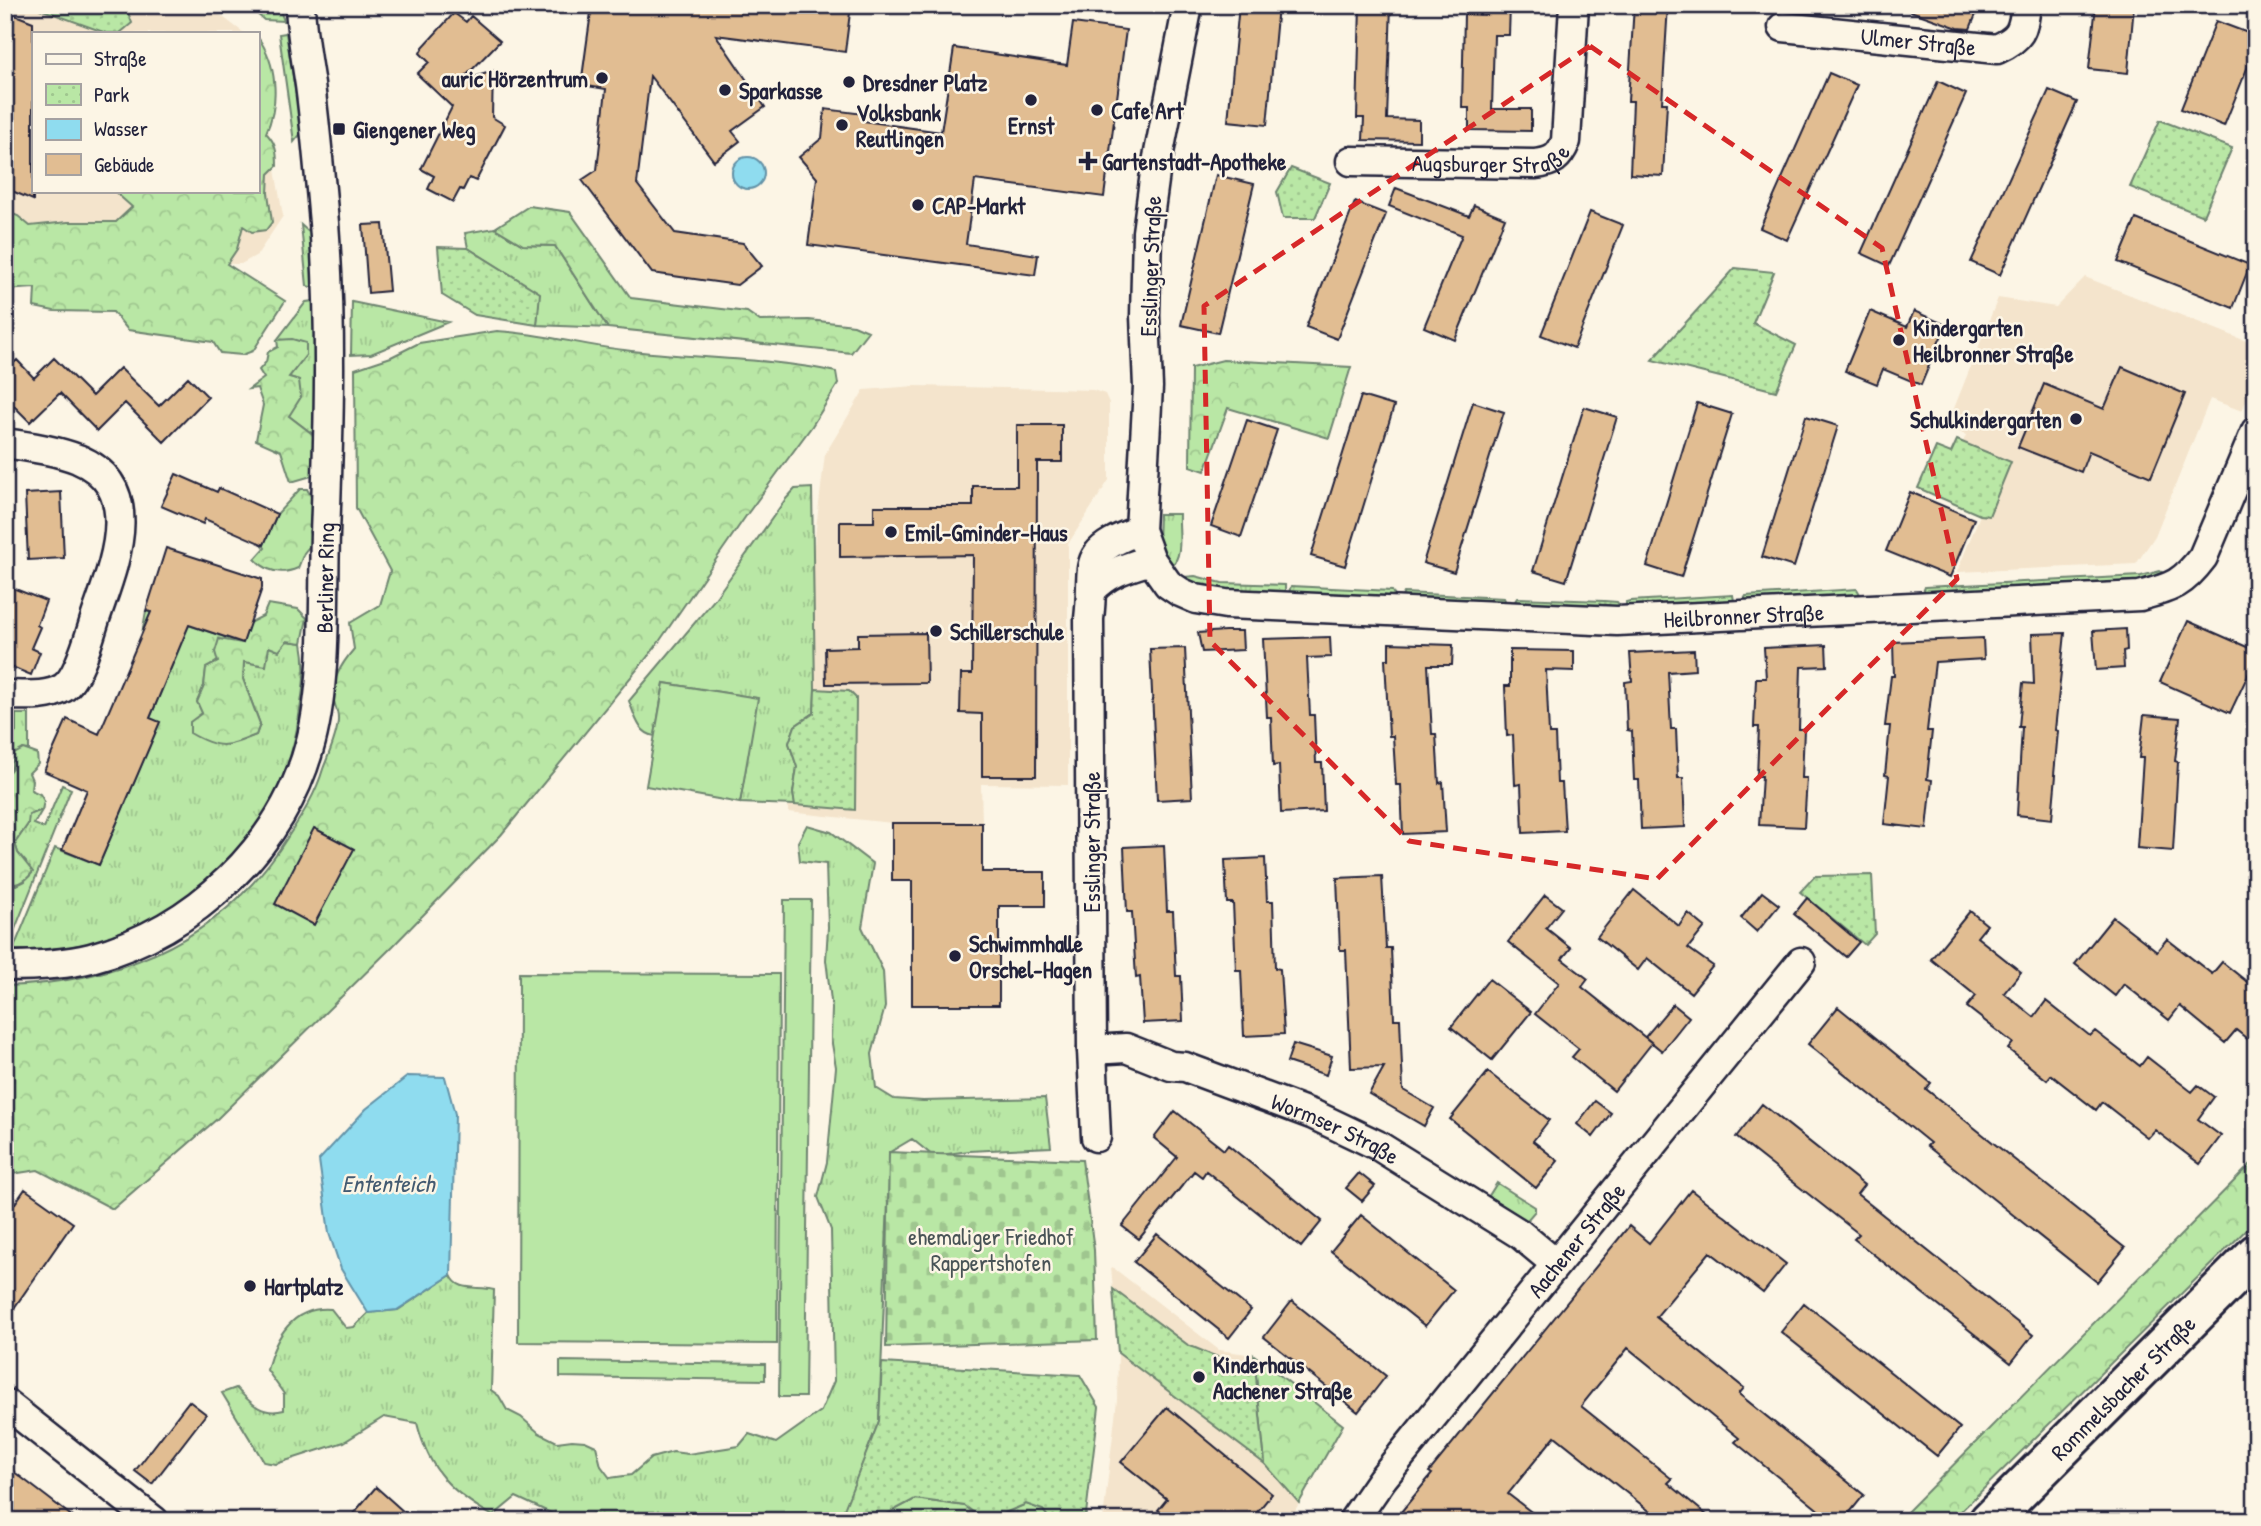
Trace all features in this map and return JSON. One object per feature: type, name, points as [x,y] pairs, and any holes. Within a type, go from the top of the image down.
[{"type":"main road","name":"Rommelsbacher Straße","points":[[1989,1521],[2256,1254]]},
{"type":"street","name":"Berliner Ring","points":[[5,966],[66,963],[89,958],[115,950],[184,915],[232,878],[271,830],[300,773],[311,740],[323,616],[329,294],[323,208],[300,5]]},
{"type":"street","name":"Esslinger Straße","points":[[1151,560],[1140,530],[1148,387],[1145,316],[1147,232],[1155,173],[1188,5]]},
{"type":"street","name":"Augsburger Straße","points":[[1351,160],[1552,163],[1561,153],[1566,141],[1574,5]]},
{"type":"street","name":"Ulmer Straße","points":[[1783,27],[1997,50],[2014,41],[2024,27],[2026,5]]},
{"type":"street","name":"Heilbronner Straße","points":[[1151,560],[1168,584],[1180,592],[1196,599],[1218,603],[1582,621],[2140,596],[2173,586],[2189,575],[2203,557],[2256,431]]},
{"type":"street","points":[[5,443],[44,449],[79,459],[92,467],[112,490],[118,505],[120,531],[113,567],[71,681],[64,688],[53,692],[5,695]]},
{"type":"street","name":"Esslinger Straße","points":[[1096,1137],[1091,1050],[1088,619],[1092,590],[1090,565],[1098,552],[1112,541],[1140,530]]},
{"type":"street","points":[[1092,590],[1103,578],[1151,560]]},
{"type":"street","name":"Aachener Straße","points":[[1353,1521],[1382,1479],[1801,962]]},
{"type":"street","name":"Wormser Straße","points":[[1091,1050],[1126,1048],[1171,1066],[1185,1067],[1210,1076],[1359,1135],[1520,1234],[1556,1264]]},
{"type":"street","points":[[5,1404],[154,1521]]},
{"type":"highlighted area","points":[[1590,46],[1882,248],[1957,579],[1657,879],[1409,841],[1210,641],[1204,306]]},
{"type":"shaded area","points":[[5,5],[207,5],[243,32],[32,32],[32,192],[259,192],[259,77],[283,216],[257,255],[241,264],[233,264],[5,236]]},
{"type":"shaded area","name":"Schulkindergarten","points":[[2085,277],[2256,345],[2256,376],[2242,411],[2210,399],[2155,536],[2136,564],[1957,572],[1980,515],[1918,488],[1936,447],[1951,453],[1957,440],[1963,442],[1966,435],[1947,426],[1998,298],[2056,307]]},
{"type":"shaded area","name":"Schillerschule","points":[[915,386],[1093,390],[1105,394],[1109,403],[1109,480],[1068,544],[1068,785],[981,784],[982,823],[892,823],[788,812],[793,719],[825,454],[864,390]]},
{"type":"shaded area","name":"Kinderhaus Aachener Straße","points":[[1111,1266],[1219,1350],[1254,1355],[1343,1425],[1289,1521],[1278,1517],[1277,1521],[1103,1520],[1117,1400],[1118,1353]]},
{"type":"green space","points":[[38,5],[125,5],[132,23],[121,32],[103,32],[40,9]]},
{"type":"green space","points":[[247,5],[278,5],[284,21],[264,20]]},
{"type":"green space","points":[[286,33],[302,132],[294,142],[279,34]]},
{"type":"green space","points":[[259,39],[269,58],[275,96],[266,133],[274,144],[277,156],[277,166],[269,174],[268,193],[272,222],[266,230],[252,232],[243,226],[237,249],[227,264],[285,301],[253,351],[242,355],[220,353],[213,342],[128,330],[113,312],[54,311],[34,307],[35,288],[5,290],[5,211],[18,216],[30,226],[68,222],[116,222],[132,207],[115,192],[259,192]]},
{"type":"green space","points":[[2160,120],[2232,148],[2203,216],[2130,187]]},
{"type":"green space","points":[[1291,168],[1330,183],[1315,218],[1283,218],[1277,192]]},
{"type":"green space","points":[[529,206],[570,212],[631,298],[747,312],[760,321],[809,320],[854,325],[868,331],[851,353],[608,328],[555,246],[523,245],[495,228]]},
{"type":"green space","points":[[301,225],[311,234],[314,288],[307,286]]},
{"type":"green space","points":[[495,228],[523,245],[555,246],[608,328],[537,325],[539,293],[468,248],[465,233]]},
{"type":"green space","points":[[438,247],[468,248],[540,293],[537,325],[475,315],[442,295]]},
{"type":"green space","points":[[1735,268],[1774,272],[1753,323],[1796,345],[1776,391],[1652,360]]},
{"type":"green space","points":[[314,301],[315,436],[289,416],[299,380],[289,377],[306,355],[277,340],[306,302]]},
{"type":"green space","points":[[352,302],[448,322],[371,354],[351,355]]},
{"type":"green space","points":[[497,331],[624,350],[810,367],[836,372],[838,384],[812,426],[654,649],[501,835],[393,946],[217,1119],[113,1209],[38,1170],[5,1175],[5,986],[49,983],[130,964],[168,948],[202,927],[234,901],[263,871],[289,835],[317,786],[338,723],[333,697],[334,684],[342,665],[354,649],[350,623],[380,605],[390,571],[356,508],[355,369],[391,357],[419,343]]},
{"type":"green space","points":[[292,339],[306,343],[306,355],[289,377],[299,380],[301,397],[289,416],[315,436],[315,475],[291,482],[281,451],[256,440],[263,405],[257,388],[249,389],[264,378],[259,370],[266,362],[268,352],[278,347],[277,340]]},
{"type":"green space","points":[[1223,360],[1351,367],[1329,438],[1228,408],[1205,471],[1190,466],[1191,368]]},
{"type":"green space","points":[[1957,440],[2011,462],[1989,516],[1980,515],[1918,488],[1936,447],[1951,453]]},
{"type":"green space","points":[[812,488],[814,713],[795,726],[789,743],[797,767],[793,793],[795,805],[740,803],[757,698],[664,683],[655,736],[641,728],[629,701],[714,600],[785,500],[795,489]]},
{"type":"green space","points":[[300,489],[307,489],[311,496],[318,499],[320,521],[309,531],[312,543],[298,568],[275,571],[255,559],[265,548],[260,541],[264,544],[277,514]]},
{"type":"green space","points":[[1159,514],[1179,514],[1179,550],[1171,566],[1158,542]]},
{"type":"green space","points":[[2160,571],[2166,575],[2141,581],[1923,592],[1925,587],[2141,576]]},
{"type":"green space","points":[[1195,576],[1222,583],[1285,585],[1285,592],[1209,588],[1184,577]]},
{"type":"green space","points":[[1291,586],[1392,591],[1395,597],[1289,592]]},
{"type":"green space","points":[[1857,589],[1860,594],[1743,601],[1746,596]]},
{"type":"green space","points":[[1404,593],[1504,598],[1506,603],[1401,598]]},
{"type":"green space","points":[[1733,595],[1734,601],[1626,606],[1626,602],[1630,601]]},
{"type":"green space","points":[[1517,598],[1617,602],[1620,606],[1513,604]]},
{"type":"green space","points":[[268,604],[298,609],[307,618],[302,643],[287,641],[279,651],[269,647],[266,666],[244,662],[243,679],[260,724],[256,735],[223,745],[208,742],[190,733],[190,722],[202,713],[197,702],[204,686],[206,668],[218,662],[215,652],[219,639],[243,643],[249,623],[263,616]]},
{"type":"green space","points":[[146,611],[243,643],[206,669],[204,686],[197,702],[227,745],[256,735],[260,724],[243,679],[244,661],[269,647],[287,641],[302,643],[303,689],[292,749],[281,781],[246,839],[224,865],[172,908],[117,936],[63,948],[13,950],[55,848],[99,865],[159,723],[150,718],[178,650],[142,634]]},
{"type":"green space","points":[[664,683],[758,698],[740,803],[646,786]]},
{"type":"green space","points":[[815,689],[849,691],[856,698],[855,810],[795,805],[793,793],[797,767],[789,743],[795,726],[814,713]]},
{"type":"green space","points":[[16,714],[29,714],[29,750],[23,749],[5,776],[5,732],[16,732]]},
{"type":"green space","points":[[23,749],[37,754],[38,764],[29,773],[32,780],[31,790],[40,794],[44,801],[42,810],[29,815],[28,824],[15,843],[18,853],[33,872],[21,882],[5,884],[6,849],[12,829],[5,828],[5,776],[12,768],[12,755]]},
{"type":"green space","points":[[62,785],[71,789],[9,944],[5,944],[5,884],[17,885],[25,881],[26,862],[18,853],[15,843],[28,824],[28,815],[42,810],[34,824],[44,828]]},
{"type":"green space","points":[[807,825],[831,832],[873,864],[862,927],[883,971],[885,1007],[872,1054],[876,1088],[894,1099],[923,1101],[1045,1098],[1051,1147],[969,1151],[933,1156],[912,1139],[890,1152],[879,1421],[844,1511],[876,1520],[915,1499],[965,1506],[985,1521],[555,1521],[555,1515],[516,1497],[493,1516],[454,1489],[435,1467],[417,1423],[384,1417],[344,1442],[276,1464],[264,1462],[222,1393],[236,1388],[263,1410],[284,1410],[284,1394],[267,1370],[281,1335],[296,1318],[318,1309],[331,1309],[346,1328],[354,1327],[368,1313],[398,1310],[451,1275],[454,1281],[464,1286],[494,1290],[491,1390],[499,1396],[507,1410],[521,1417],[539,1433],[557,1442],[585,1441],[596,1446],[601,1466],[610,1478],[631,1475],[651,1458],[673,1452],[688,1454],[739,1446],[749,1434],[776,1443],[821,1411],[834,1381],[831,1230],[818,1197],[827,1162],[836,1067],[831,1038],[832,1009],[826,960],[826,864],[800,861],[798,842]]},
{"type":"green space","points":[[1872,875],[1875,934],[1865,945],[1800,892],[1815,876]]},
{"type":"green space","points":[[784,900],[811,900],[805,1397],[779,1397]]},
{"type":"green space","points":[[519,973],[779,974],[777,1344],[518,1342]]},
{"type":"green space","name":"ehemaliger Friedhof Rappertshofen","points":[[889,1152],[1082,1160],[1094,1250],[1097,1340],[886,1347]]},
{"type":"green space","points":[[2256,1159],[2256,1220],[1951,1521],[1898,1521]]},
{"type":"green space","points":[[1497,1183],[1535,1207],[1535,1211],[1522,1226],[1485,1202]]},
{"type":"green space","points":[[1113,1289],[1188,1345],[1227,1361],[1255,1366],[1265,1464],[1118,1353]]},
{"type":"green space","points":[[1254,1355],[1343,1425],[1299,1503],[1265,1464]]},
{"type":"green space","points":[[560,1361],[765,1364],[765,1380],[560,1377]]},
{"type":"green space","points":[[882,1363],[1080,1375],[1099,1407],[1086,1514],[1078,1521],[1051,1521],[1043,1510],[1026,1504],[985,1521],[965,1506],[915,1499],[876,1520],[843,1512],[879,1421]]},
{"type":"green space","points":[[1026,1504],[1043,1510],[1051,1521],[988,1521]]},
{"type":"water","points":[[748,157],[760,161],[764,173],[760,185],[748,189],[736,185],[732,173],[736,161]]},
{"type":"water","name":"Ententeich","points":[[408,1076],[445,1077],[455,1114],[451,1275],[397,1310],[368,1313],[341,1269],[329,1233],[319,1160],[366,1109]]},
{"type":"building","points":[[592,5],[851,5],[845,52],[716,35],[765,107],[732,131],[740,141],[714,161],[650,76],[637,184],[675,233],[743,243],[762,266],[737,285],[652,273],[582,180],[597,170],[606,89],[581,85]]},
{"type":"building","points":[[1239,5],[1278,5],[1267,125],[1228,121]]},
{"type":"building","points":[[1360,5],[1391,5],[1387,119],[1419,120],[1419,141],[1363,140],[1364,118],[1357,118]]},
{"type":"building","points":[[1487,5],[1510,5],[1509,35],[1494,35],[1492,109],[1531,109],[1531,131],[1469,130],[1469,108],[1462,108],[1464,14],[1487,15]]},
{"type":"building","points":[[1634,5],[1668,5],[1662,103],[1667,103],[1663,176],[1630,174],[1633,101],[1628,101]]},
{"type":"building","points":[[1902,5],[1960,5],[1977,12],[1970,29],[1958,28],[1902,8]]},
{"type":"building","points":[[2096,5],[2134,5],[2128,73],[2089,69]]},
{"type":"building","points":[[5,11],[33,22],[33,200],[5,188]]},
{"type":"building","points":[[454,13],[466,22],[471,16],[500,41],[460,82],[493,71],[492,117],[505,125],[476,181],[469,178],[453,202],[428,189],[434,176],[421,169],[452,107],[417,74],[429,62],[420,53],[423,47]]},
{"type":"building","points":[[2216,21],[2256,36],[2256,46],[2224,126],[2181,109]]},
{"type":"building","points":[[1073,23],[1126,30],[1104,197],[975,180],[966,244],[1038,255],[1035,275],[808,245],[817,178],[799,157],[822,138],[825,109],[864,114],[863,121],[941,132],[954,48],[1067,65]]},
{"type":"building","points":[[1829,73],[1857,85],[1787,240],[1760,228]]},
{"type":"building","points":[[1938,81],[1966,94],[1889,266],[1861,253]]},
{"type":"building","points":[[2049,90],[2077,102],[2000,275],[1971,262]]},
{"type":"building","points":[[1216,175],[1254,184],[1218,333],[1181,325]]},
{"type":"building","points":[[1396,188],[1469,216],[1474,205],[1505,218],[1455,340],[1424,327],[1462,235],[1389,206]]},
{"type":"building","points":[[1355,202],[1386,214],[1337,339],[1306,327]]},
{"type":"building","points":[[1590,212],[1623,225],[1574,348],[1541,335]]},
{"type":"building","points":[[2136,219],[2250,265],[2233,308],[2118,262]]},
{"type":"building","points":[[383,224],[389,291],[368,293],[363,225]]},
{"type":"building","name":"Kindergarten Heilbronner Straße","points":[[1870,311],[1907,327],[1914,311],[1946,325],[1921,385],[1883,369],[1877,384],[1845,371]]},
{"type":"building","points":[[54,358],[92,396],[120,368],[159,406],[188,377],[208,397],[164,442],[125,403],[97,431],[60,393],[30,422],[5,397],[5,371],[17,360],[34,378]]},
{"type":"building","points":[[2122,367],[2185,394],[2151,477],[2089,451],[2081,472],[2018,447],[2044,384],[2104,409]]},
{"type":"building","points":[[1361,396],[1394,406],[1345,566],[1311,556]]},
{"type":"building","points":[[1473,402],[1504,412],[1454,572],[1423,563]]},
{"type":"building","points":[[1697,403],[1732,414],[1681,577],[1647,566]]},
{"type":"building","points":[[1584,407],[1617,417],[1566,581],[1533,571]]},
{"type":"building","points":[[1806,416],[1838,426],[1794,567],[1762,557]]},
{"type":"building","points":[[1247,420],[1277,430],[1241,537],[1211,526]]},
{"type":"building","points":[[1017,425],[1062,425],[1062,462],[1037,462],[1036,776],[982,776],[982,714],[960,713],[961,674],[972,674],[973,555],[840,557],[840,522],[874,522],[874,506],[973,506],[973,486],[1017,486]]},
{"type":"building","points":[[176,474],[217,492],[219,488],[277,514],[264,545],[205,519],[203,524],[161,506]]},
{"type":"building","points":[[61,492],[64,558],[28,560],[25,494]]},
{"type":"building","points":[[1910,492],[1974,519],[1950,577],[1886,551]]},
{"type":"building","points":[[166,548],[262,579],[262,588],[243,643],[189,625],[150,718],[160,722],[99,865],[62,850],[87,790],[44,771],[67,719],[99,734],[151,612],[146,611]]},
{"type":"building","points":[[5,585],[46,601],[37,625],[40,627],[31,648],[40,652],[31,675],[5,664]]},
{"type":"building","points":[[2188,621],[2256,651],[2256,658],[2230,713],[2160,682]]},
{"type":"building","points":[[2126,629],[2124,668],[2096,670],[2093,631]]},
{"type":"building","points":[[1242,631],[1243,650],[1202,652],[1198,633]]},
{"type":"building","points":[[926,633],[927,683],[826,684],[825,648],[858,647],[858,634]]},
{"type":"building","points":[[2065,633],[2055,730],[2058,731],[2052,819],[2017,815],[2023,683],[2034,684],[2032,634]]},
{"type":"building","points":[[1330,637],[1331,657],[1307,658],[1310,715],[1314,715],[1316,763],[1322,763],[1324,811],[1281,813],[1279,765],[1273,766],[1271,717],[1267,717],[1263,639]]},
{"type":"building","points":[[1983,638],[1984,659],[1935,662],[1927,731],[1932,731],[1927,779],[1932,780],[1927,829],[1884,824],[1890,726],[1885,726],[1891,676],[1894,676],[1893,642]]},
{"type":"building","points":[[1389,643],[1453,645],[1452,665],[1428,665],[1432,734],[1436,734],[1439,783],[1443,782],[1446,832],[1403,834],[1401,785],[1396,785],[1393,736],[1389,736],[1385,659],[1389,659]]},
{"type":"building","points":[[1826,645],[1827,666],[1801,667],[1799,729],[1804,729],[1802,778],[1807,778],[1804,827],[1759,825],[1762,776],[1757,776],[1759,727],[1754,727],[1756,678],[1766,678],[1764,648]]},
{"type":"building","points":[[1185,648],[1192,798],[1157,800],[1150,649]]},
{"type":"building","points":[[1510,650],[1574,651],[1574,671],[1546,670],[1549,734],[1555,734],[1557,783],[1562,783],[1565,831],[1523,833],[1521,784],[1515,785],[1513,735],[1507,736],[1505,686],[1510,686]]},
{"type":"building","points":[[1694,650],[1695,670],[1668,672],[1671,729],[1676,729],[1678,778],[1683,778],[1685,827],[1641,829],[1639,780],[1634,780],[1632,731],[1627,730],[1625,682],[1632,681],[1630,653]]},
{"type":"building","points":[[2144,715],[2180,718],[2175,761],[2178,762],[2173,851],[2137,848],[2143,758],[2139,758]]},
{"type":"building","name":"Schwimmhalle Orschel-Hagen","points":[[892,823],[982,823],[982,872],[1045,872],[1045,906],[999,906],[999,1005],[912,1005],[912,881],[892,881]]},
{"type":"building","points":[[314,828],[354,849],[314,925],[275,904]]},
{"type":"building","points":[[1164,845],[1167,911],[1173,911],[1176,976],[1181,976],[1183,1021],[1143,1023],[1140,977],[1136,978],[1132,912],[1127,912],[1124,847]]},
{"type":"building","points":[[1265,858],[1267,901],[1273,901],[1275,968],[1280,969],[1284,1034],[1244,1036],[1241,970],[1236,970],[1233,903],[1227,903],[1225,860]]},
{"type":"building","points":[[1382,876],[1386,948],[1391,948],[1394,1019],[1400,1019],[1403,1090],[1434,1108],[1424,1126],[1369,1094],[1384,1067],[1351,1068],[1346,950],[1340,950],[1337,878]]},
{"type":"building","points":[[1634,890],[1679,926],[1688,913],[1705,927],[1688,948],[1713,966],[1691,993],[1647,958],[1638,970],[1597,937]]},
{"type":"building","points":[[1762,892],[1779,905],[1757,932],[1741,918]]},
{"type":"building","points":[[1545,895],[1562,908],[1546,928],[1571,948],[1562,959],[1588,979],[1582,987],[1652,1043],[1614,1091],[1572,1057],[1579,1049],[1535,1014],[1559,983],[1508,942]]},
{"type":"building","points":[[1807,898],[1859,942],[1846,957],[1794,914]]},
{"type":"building","points":[[1970,911],[1987,925],[1977,937],[2021,972],[2004,993],[2034,1017],[2046,1001],[2090,1036],[2095,1031],[2140,1066],[2147,1057],[2192,1092],[2198,1085],[2214,1097],[2198,1119],[2221,1136],[2200,1164],[2155,1130],[2148,1138],[2102,1102],[2096,1110],[2051,1075],[2047,1080],[2008,1049],[2013,1043],[1967,1007],[1976,996],[1931,959]]},
{"type":"building","points":[[2113,917],[2157,951],[2167,939],[2212,974],[2222,962],[2256,989],[2256,1046],[2236,1030],[2225,1043],[2180,1006],[2169,1020],[2124,984],[2115,996],[2075,964]]},
{"type":"building","points":[[1489,979],[1531,1012],[1492,1060],[1451,1027]]},
{"type":"building","points":[[1673,1004],[1689,1017],[1662,1051],[1645,1037]]},
{"type":"building","points":[[1838,1007],[1931,1083],[1926,1089],[2125,1248],[2097,1282],[1927,1146],[1930,1143],[1808,1044]]},
{"type":"building","points":[[1293,1044],[1332,1056],[1326,1075],[1287,1062]]},
{"type":"building","points":[[1488,1072],[1549,1120],[1533,1141],[1558,1161],[1536,1188],[1450,1119]]},
{"type":"building","points":[[1595,1101],[1611,1113],[1593,1137],[1577,1124]]},
{"type":"building","points":[[1762,1104],[1864,1185],[1857,1194],[2033,1335],[2011,1363],[1854,1239],[1859,1234],[1736,1137]]},
{"type":"building","points":[[1175,1111],[1224,1150],[1228,1145],[1322,1221],[1301,1247],[1206,1171],[1202,1177],[1194,1171],[1139,1239],[1122,1226],[1177,1157],[1154,1138]]},
{"type":"building","points":[[1359,1173],[1375,1186],[1362,1201],[1346,1188]]},
{"type":"building","points":[[25,1189],[73,1223],[5,1321],[5,1218]]},
{"type":"building","points":[[1691,1190],[1786,1264],[1763,1293],[1710,1252],[1656,1317],[1744,1388],[1739,1394],[1864,1495],[1843,1521],[1832,1521],[1735,1442],[1739,1438],[1628,1348],[1581,1406],[1672,1479],[1668,1483],[1714,1521],[1662,1521],[1555,1436],[1508,1494],[1543,1521],[1411,1521],[1401,1512],[1432,1474],[1429,1472],[1629,1226],[1649,1243]]},
{"type":"building","points":[[1361,1215],[1454,1290],[1425,1326],[1331,1251]]},
{"type":"building","points":[[1157,1234],[1251,1310],[1229,1338],[1134,1262]]},
{"type":"building","points":[[1292,1301],[1386,1376],[1358,1412],[1264,1337]]},
{"type":"building","points":[[1804,1303],[1960,1428],[1937,1456],[1781,1332]]},
{"type":"building","points":[[189,1401],[206,1414],[152,1484],[135,1471]]},
{"type":"building","points":[[1167,1407],[1272,1494],[1250,1521],[1170,1521],[1158,1510],[1167,1499],[1121,1462]]},
{"type":"building","points":[[5,1465],[47,1497],[78,1521],[5,1521]]},
{"type":"building","points":[[376,1487],[414,1521],[347,1521]]},
{"type":"place","name":"auric Hörzentrum","points":[[602,78]]},
{"type":"place","name":"Dresdner Platz","points":[[849,82]]},
{"type":"place","name":"Sparkasse","points":[[725,90]]},
{"type":"place","name":"Ernst","points":[[1031,100]]},
{"type":"place","name":"Cafe Art","points":[[1097,110]]},
{"type":"place","name":"Volksbank Reutlingen","points":[[842,125]]},
{"type":"place","name":"Giengener Weg","points":[[339,129]]},
{"type":"place","name":"Gartenstadt-Apotheke","points":[[1088,161]]},
{"type":"place","name":"CAP-Markt","points":[[918,205]]},
{"type":"place","name":"Kindergarten Heilbronner Straße","points":[[1899,340]]},
{"type":"place","name":"Schulkindergarten","points":[[2076,419]]},
{"type":"place","name":"Emil-Gminder-Haus","points":[[891,532]]},
{"type":"place","name":"Schillerschule","points":[[936,631]]},
{"type":"place","name":"Schwimmhalle Orschel-Hagen","points":[[955,956]]},
{"type":"place","name":"Hartplatz","points":[[250,1286]]},
{"type":"place","name":"Kinderhaus Aachener Straße","points":[[1199,1377]]}]
